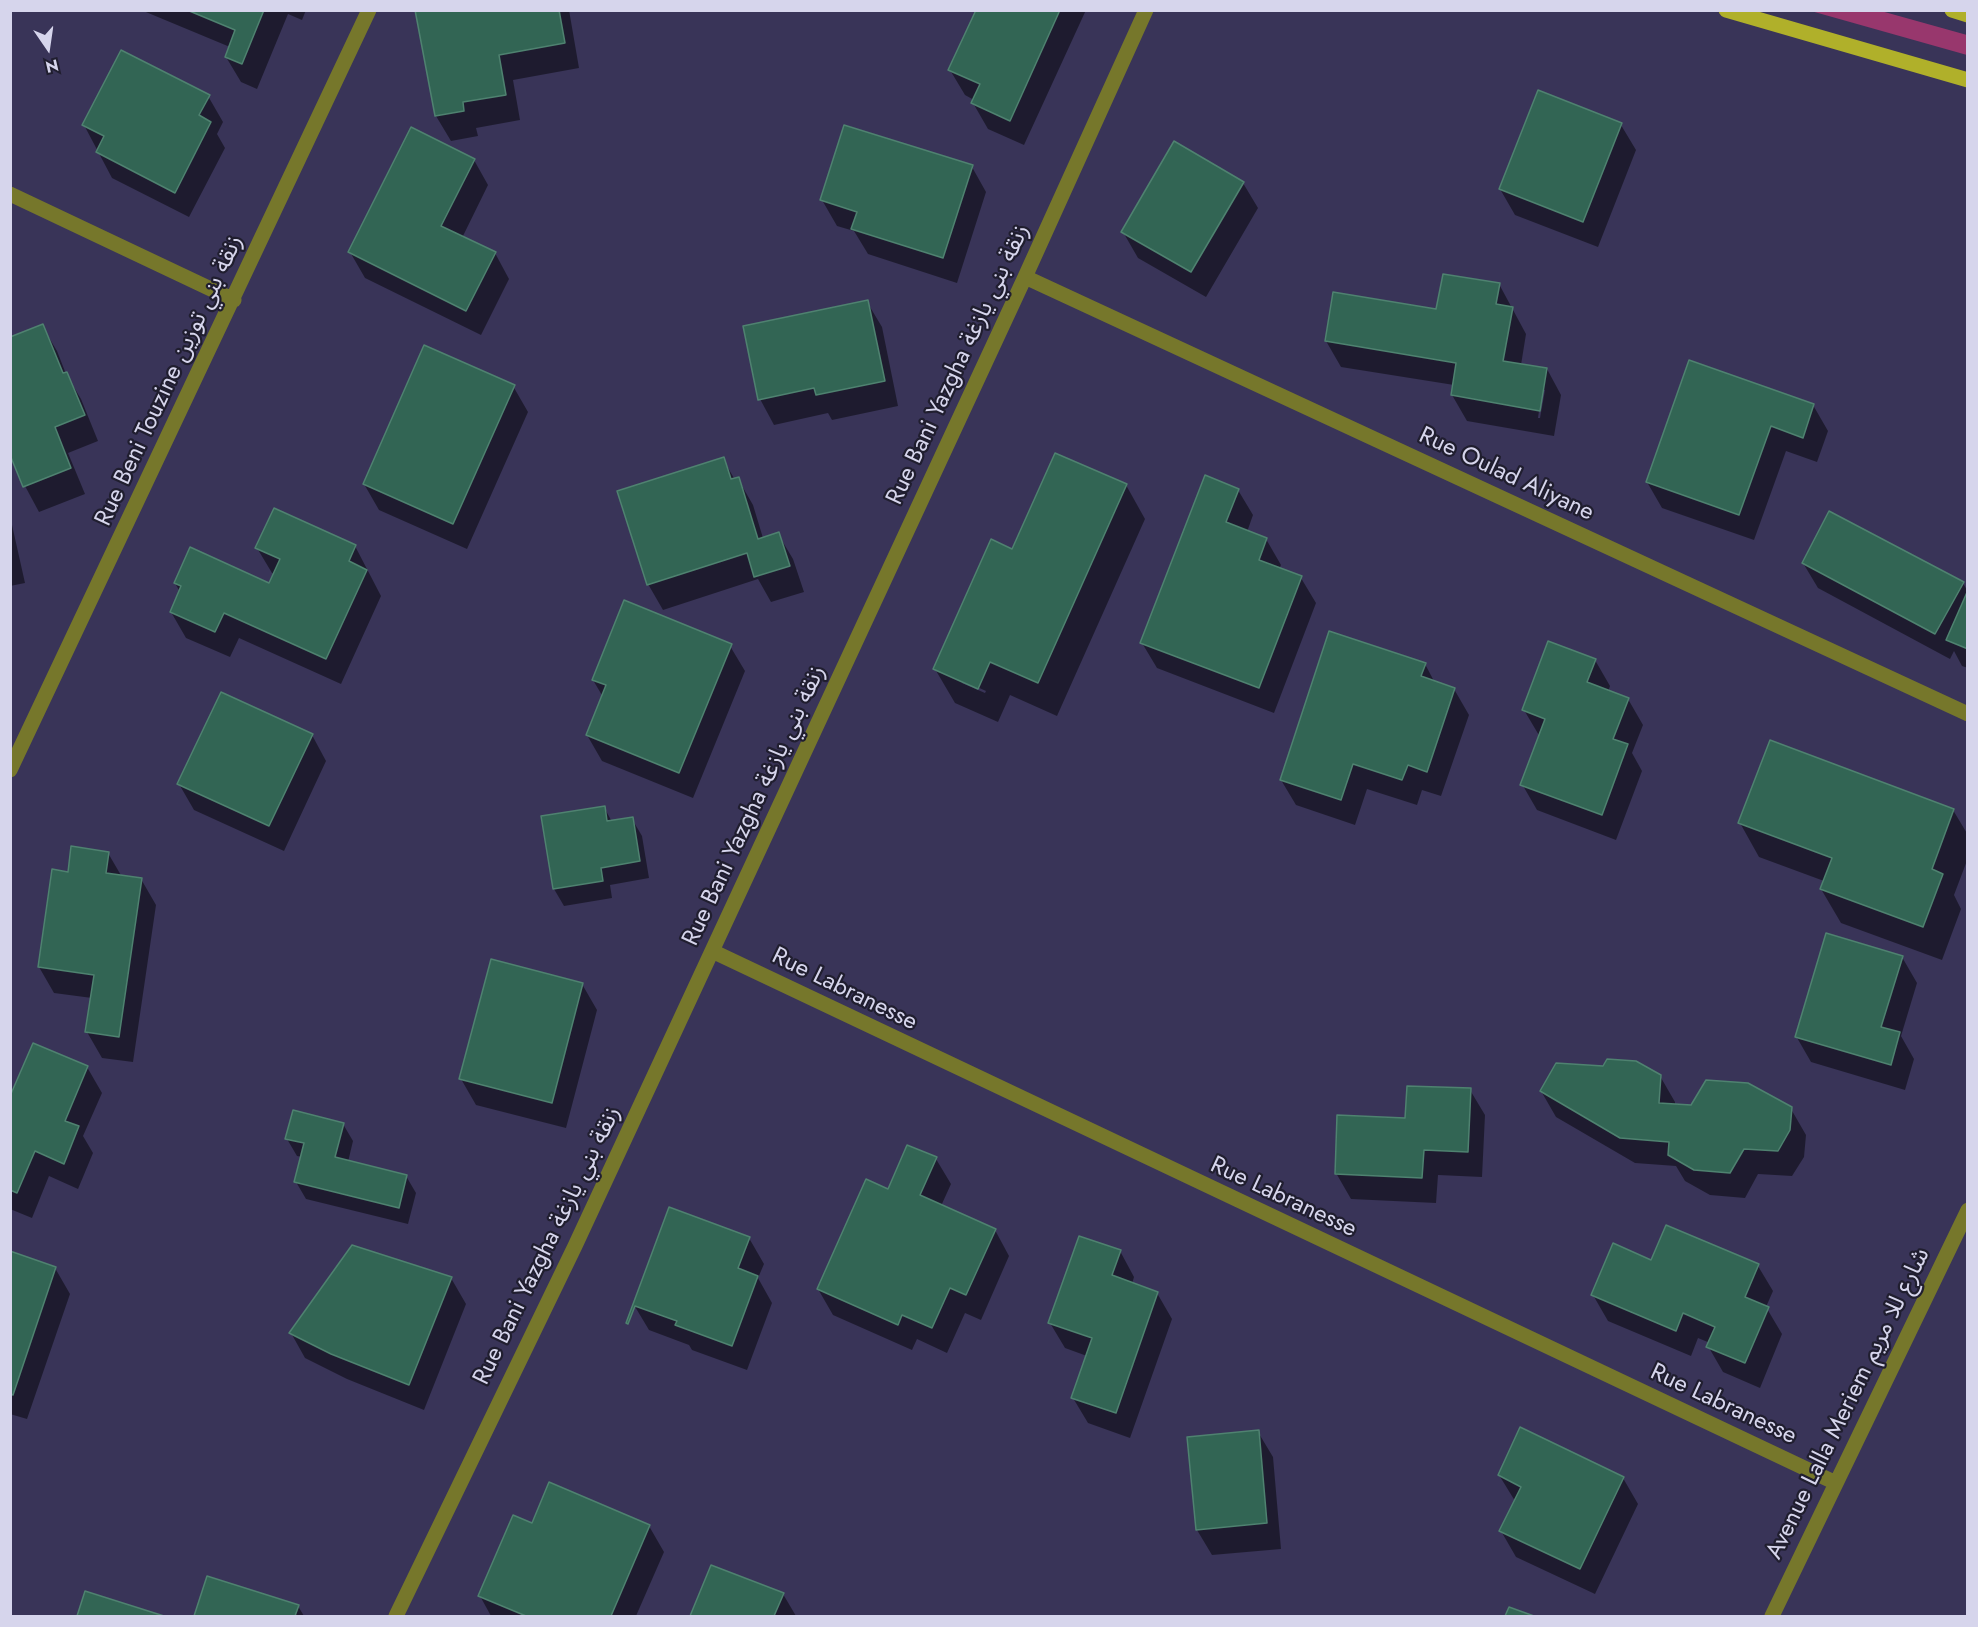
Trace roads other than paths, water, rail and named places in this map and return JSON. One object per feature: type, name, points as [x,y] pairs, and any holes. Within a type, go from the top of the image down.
[{"type":"main road","points":[[1726,10],[1968,80]]},
{"type":"main road","points":[[1952,10],[1968,15]]},
{"type":"street","name":"Rue Beni Touzine زنقة بني توزين","points":[[10,770],[369,10]]},
{"type":"street","name":"Rue Bani Yazgha زنقة بني يازغة","points":[[396,1617],[712,951],[1025,277],[1146,10]]},
{"type":"street","points":[[10,194],[234,300]]},
{"type":"street","name":"Rue Oulad Aliyane","points":[[1025,277],[1968,714]]},
{"type":"street","name":"Rue Labranesse","points":[[712,951],[1071,1123],[1836,1483]]},
{"type":"street","name":"Avenue Lalla Meriem شارع للا مريم","points":[[1772,1617],[1968,1210]]}]
